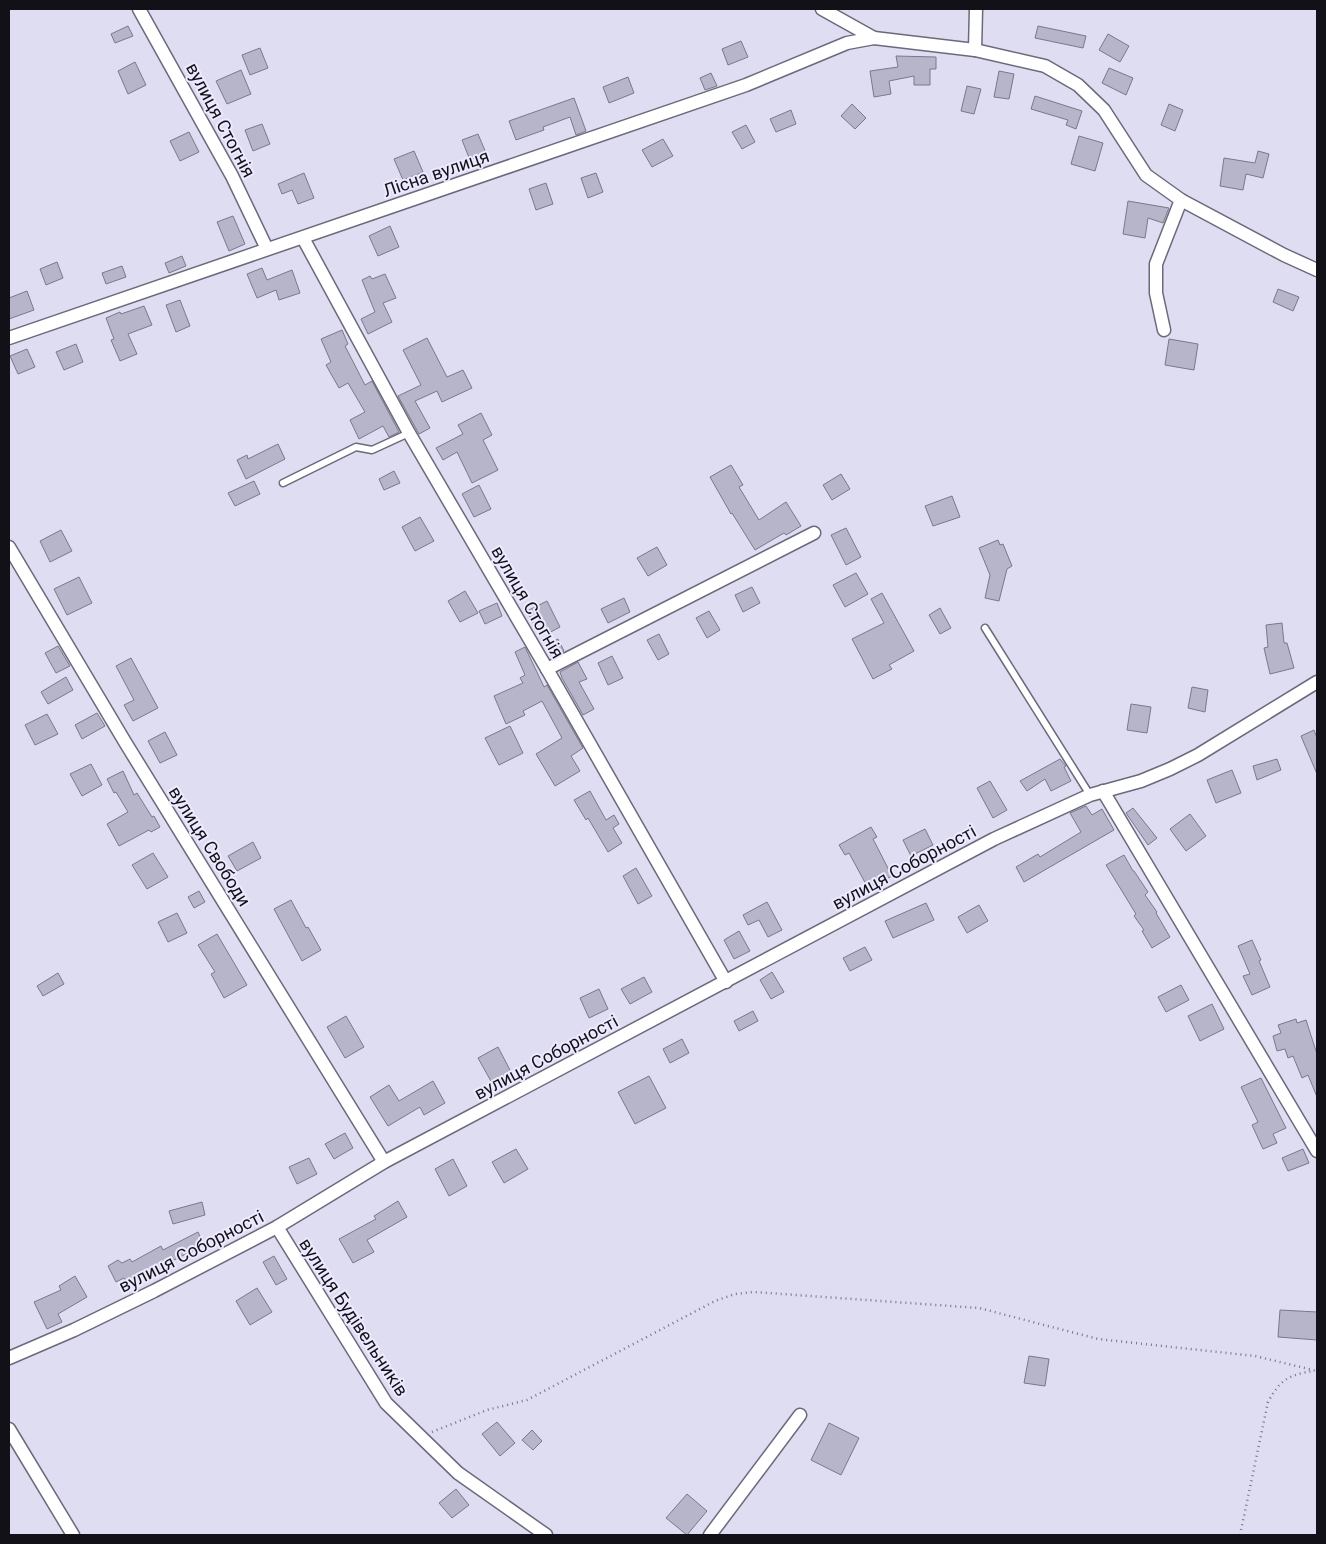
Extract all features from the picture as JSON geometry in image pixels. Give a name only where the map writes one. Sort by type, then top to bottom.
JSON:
[{"type":"street","name":"вулиця Стогнія","points":[[139,9],[232,176],[267,250]]},
{"type":"street","points":[[822,9],[874,38],[976,50],[1045,66],[1078,84],[1104,110],[1146,175],[1181,200],[1284,255],[1317,270]]},
{"type":"street","points":[[976,9],[976,50]]},
{"type":"street","name":"Лісна вулиця","points":[[9,338],[746,84],[848,43],[874,38]]},
{"type":"street","points":[[1164,330],[1156,293],[1156,264],[1181,200]]},
{"type":"street","name":"вулиця Стогнія","points":[[303,238],[408,433],[726,982]]},
{"type":"street","points":[[547,670],[814,533]]},
{"type":"street","name":"вулиця Свободи","points":[[9,547],[125,742],[384,1162]]},
{"type":"street","name":"вулиця Соборності","points":[[9,1358],[74,1330],[154,1291],[276,1227],[384,1162],[994,840],[1090,795],[1141,781],[1198,755],[1317,682]]},
{"type":"street","points":[[1103,791],[1317,1151]]},
{"type":"street","name":"вулиця Будівельників","points":[[276,1227],[386,1403],[458,1473],[546,1535]]},
{"type":"street","points":[[710,1535],[800,1415]]},
{"type":"street","points":[[9,1429],[73,1535]]},
{"type":"lane","points":[[283,483],[356,447],[372,450],[408,433]]},
{"type":"lane","points":[[985,628],[1090,795]]},
{"type":"path","points":[[420,1436],[487,1410],[527,1400],[715,1301],[735,1294],[754,1292],[979,1308],[1098,1339],[1255,1356],[1317,1371]]},
{"type":"path","points":[[1240,1535],[1268,1402],[1274,1390],[1283,1380],[1297,1374],[1317,1371]]},
{"type":"building","points":[[128,26],[133,36],[115,43],[111,34]]},
{"type":"building","points":[[1038,26],[1086,36],[1083,48],[1035,38]]},
{"type":"building","points":[[1108,34],[1129,46],[1120,62],[1099,50]]},
{"type":"building","points":[[741,41],[748,57],[728,65],[722,49]]},
{"type":"building","points":[[260,48],[268,68],[250,75],[242,55]]},
{"type":"building","points":[[896,56],[936,57],[936,69],[930,69],[930,85],[914,85],[914,76],[889,81],[891,94],[874,97],[870,71],[898,67]]},
{"type":"building","points":[[135,62],[146,85],[128,94],[118,71]]},
{"type":"building","points":[[1109,68],[1133,78],[1126,95],[1102,83]]},
{"type":"building","points":[[241,70],[251,94],[227,104],[216,81]]},
{"type":"building","points":[[999,71],[1014,74],[1009,99],[994,97]]},
{"type":"building","points":[[711,73],[717,86],[705,90],[700,78]]},
{"type":"building","points":[[628,77],[634,93],[609,103],[603,87]]},
{"type":"building","points":[[967,86],[981,89],[974,114],[961,111]]},
{"type":"building","points":[[1035,96],[1082,111],[1076,129],[1066,125],[1068,120],[1031,109]]},
{"type":"building","points":[[574,98],[586,131],[576,135],[570,117],[543,127],[544,130],[516,140],[509,121]]},
{"type":"building","points":[[852,104],[866,118],[855,129],[841,116]]},
{"type":"building","points":[[1169,104],[1183,110],[1175,131],[1161,125]]},
{"type":"building","points":[[791,110],[796,124],[776,132],[770,119]]},
{"type":"building","points":[[262,124],[270,144],[253,151],[245,130]]},
{"type":"building","points":[[746,125],[755,142],[742,149],[732,132]]},
{"type":"building","points":[[189,132],[199,152],[180,161],[170,141]]},
{"type":"building","points":[[478,134],[486,153],[470,160],[462,140]]},
{"type":"building","points":[[1079,136],[1103,143],[1095,171],[1071,164]]},
{"type":"building","points":[[663,139],[673,156],[652,167],[642,150]]},
{"type":"building","points":[[414,151],[423,172],[403,180],[394,159]]},
{"type":"building","points":[[1258,151],[1269,154],[1263,178],[1246,174],[1243,190],[1220,186],[1224,158],[1255,163]]},
{"type":"building","points":[[304,173],[314,198],[298,204],[292,190],[282,194],[278,184]]},
{"type":"building","points":[[596,173],[603,192],[588,198],[581,178]]},
{"type":"building","points":[[546,183],[553,204],[536,210],[529,189]]},
{"type":"building","points":[[1128,201],[1169,208],[1163,223],[1148,218],[1145,238],[1123,234]]},
{"type":"building","points":[[233,216],[245,244],[229,251],[217,222]]},
{"type":"building","points":[[390,226],[399,247],[378,256],[369,236]]},
{"type":"building","points":[[182,256],[186,266],[169,273],[165,263]]},
{"type":"building","points":[[57,262],[63,278],[46,285],[40,269]]},
{"type":"building","points":[[122,266],[126,277],[106,284],[102,273]]},
{"type":"building","points":[[262,268],[267,280],[292,270],[300,293],[279,300],[276,290],[257,298],[247,274]]},
{"type":"building","points":[[385,274],[396,298],[383,303],[392,322],[368,334],[361,319],[375,312],[362,280],[370,276],[372,279]]},
{"type":"building","points":[[1278,289],[1299,297],[1293,311],[1273,302]]},
{"type":"building","points":[[27,291],[34,310],[9,319],[9,298]]},
{"type":"building","points":[[180,300],[190,326],[176,332],[166,305]]},
{"type":"building","points":[[144,306],[152,325],[128,334],[137,354],[120,361],[111,340],[114,339],[106,318],[120,312],[121,314]]},
{"type":"building","points":[[342,330],[348,344],[345,346],[365,385],[372,381],[399,432],[389,437],[383,426],[359,439],[350,420],[365,412],[348,383],[339,388],[326,365],[331,362],[321,339]]},
{"type":"building","points":[[427,338],[447,377],[463,370],[472,388],[442,402],[437,391],[415,401],[430,428],[419,434],[398,396],[421,385],[403,350]]},
{"type":"building","points":[[1169,339],[1198,344],[1194,370],[1165,365]]},
{"type":"building","points":[[76,344],[83,362],[64,370],[56,352]]},
{"type":"building","points":[[27,349],[35,367],[18,374],[10,356]]},
{"type":"building","points":[[481,413],[492,435],[483,440],[498,470],[472,483],[457,452],[443,460],[436,448],[463,434],[458,425]]},
{"type":"building","points":[[278,444],[285,459],[246,479],[237,460],[247,455],[248,459]]},
{"type":"building","points":[[731,465],[743,485],[739,487],[759,520],[786,502],[801,526],[786,535],[784,533],[755,550],[731,514],[710,477]]},
{"type":"building","points":[[394,471],[400,483],[384,490],[379,479]]},
{"type":"building","points":[[841,474],[850,489],[832,500],[823,485]]},
{"type":"building","points":[[254,481],[260,494],[235,506],[228,493]]},
{"type":"building","points":[[479,485],[491,509],[474,517],[462,494]]},
{"type":"building","points":[[952,496],[960,517],[933,526],[925,506]]},
{"type":"building","points":[[420,517],[434,541],[415,551],[402,527]]},
{"type":"building","points":[[846,528],[861,557],[846,565],[831,535]]},
{"type":"building","points":[[61,530],[72,551],[50,562],[40,541]]},
{"type":"building","points":[[998,540],[1000,545],[1003,544],[1012,566],[1007,569],[999,601],[985,598],[990,575],[979,548]]},
{"type":"building","points":[[657,547],[667,565],[648,576],[637,558]]},
{"type":"building","points":[[856,573],[868,594],[845,607],[833,585]]},
{"type":"building","points":[[79,577],[92,603],[67,615],[54,589]]},
{"type":"building","points":[[752,587],[760,603],[743,612],[735,595]]},
{"type":"building","points":[[465,591],[478,613],[460,622],[448,601]]},
{"type":"building","points":[[882,593],[914,651],[889,665],[892,669],[873,679],[852,639],[884,623],[871,599]]},
{"type":"building","points":[[624,598],[630,612],[608,623],[601,609]]},
{"type":"building","points":[[547,601],[560,627],[547,634],[539,619],[533,623],[527,611]]},
{"type":"building","points":[[497,603],[502,616],[485,624],[479,611]]},
{"type":"building","points":[[940,608],[951,628],[940,634],[929,615]]},
{"type":"building","points":[[709,611],[720,630],[707,638],[696,618]]},
{"type":"building","points":[[1282,623],[1284,643],[1287,643],[1294,668],[1270,674],[1264,648],[1268,647],[1266,625]]},
{"type":"building","points":[[659,634],[669,654],[658,660],[647,640]]},
{"type":"building","points":[[558,639],[564,651],[552,657],[546,645]]},
{"type":"building","points":[[58,646],[70,666],[56,673],[45,653]]},
{"type":"building","points":[[525,647],[544,687],[547,685],[583,748],[571,756],[580,771],[555,786],[536,754],[562,738],[542,701],[523,711],[525,715],[506,724],[494,696],[523,683],[520,678],[525,675],[515,652]]},
{"type":"building","points":[[612,656],[623,678],[608,685],[598,663]]},
{"type":"building","points":[[131,658],[158,708],[133,721],[124,705],[134,700],[116,666]]},
{"type":"building","points":[[578,662],[587,679],[579,682],[594,709],[583,715],[560,672]]},
{"type":"building","points":[[66,677],[73,690],[48,704],[41,692]]},
{"type":"building","points":[[1192,687],[1208,690],[1205,712],[1188,708]]},
{"type":"building","points":[[1131,704],[1151,707],[1147,733],[1127,730]]},
{"type":"building","points":[[97,713],[105,726],[82,739],[75,725]]},
{"type":"building","points":[[47,714],[58,734],[35,745],[25,725]]},
{"type":"building","points":[[510,726],[523,753],[499,765],[485,738]]},
{"type":"building","points":[[1314,730],[1317,738],[1317,774],[1301,736]]},
{"type":"building","points":[[165,732],[177,755],[160,763],[148,741]]},
{"type":"building","points":[[1060,759],[1066,766],[1064,767],[1071,781],[1051,791],[1045,779],[1027,791],[1020,781]]},
{"type":"building","points":[[1277,759],[1281,770],[1257,780],[1253,766]]},
{"type":"building","points":[[91,764],[102,785],[82,796],[70,774]]},
{"type":"building","points":[[1232,770],[1241,793],[1216,803],[1207,780]]},
{"type":"building","points":[[123,771],[134,795],[137,793],[160,827],[151,832],[149,830],[119,846],[107,824],[128,812],[116,792],[114,793],[107,779]]},
{"type":"building","points":[[990,781],[1007,810],[993,818],[977,788]]},
{"type":"building","points":[[590,791],[606,820],[614,815],[619,824],[613,828],[622,843],[608,852],[588,818],[586,820],[574,800]]},
{"type":"building","points":[[1086,806],[1092,815],[1102,809],[1114,830],[1024,882],[1016,867],[1038,854],[1040,857],[1081,832],[1070,813]]},
{"type":"building","points":[[1133,808],[1157,838],[1148,845],[1126,813]]},
{"type":"building","points":[[1190,814],[1206,836],[1186,851],[1170,829]]},
{"type":"building","points":[[871,827],[877,837],[873,839],[892,876],[868,888],[849,853],[845,855],[839,845]]},
{"type":"building","points":[[925,829],[933,845],[911,856],[903,840]]},
{"type":"building","points":[[253,842],[261,858],[237,871],[228,856]]},
{"type":"building","points":[[153,853],[168,877],[147,889],[132,865]]},
{"type":"building","points":[[1124,855],[1148,892],[1145,895],[1157,912],[1170,937],[1152,948],[1142,931],[1144,930],[1134,916],[1136,914],[1106,865]]},
{"type":"building","points":[[636,868],[652,896],[638,904],[623,876]]},
{"type":"building","points":[[199,891],[205,902],[194,908],[188,897]]},
{"type":"building","points":[[291,900],[306,928],[308,927],[321,950],[302,961],[274,909]]},
{"type":"building","points":[[767,902],[782,930],[768,937],[759,920],[748,925],[743,915]]},
{"type":"building","points":[[926,903],[934,920],[893,938],[885,921]]},
{"type":"building","points":[[979,905],[988,921],[967,933],[958,917]]},
{"type":"building","points":[[177,913],[187,933],[168,942],[158,922]]},
{"type":"building","points":[[739,931],[750,951],[734,959],[724,940]]},
{"type":"building","points":[[217,934],[247,985],[224,998],[211,974],[215,972],[198,945]]},
{"type":"building","points":[[1252,940],[1270,987],[1252,995],[1243,976],[1250,974],[1238,946]]},
{"type":"building","points":[[865,947],[872,960],[850,971],[843,958]]},
{"type":"building","points":[[772,972],[784,992],[771,999],[760,980]]},
{"type":"building","points":[[58,973],[64,984],[43,996],[37,986]]},
{"type":"building","points":[[644,977],[652,992],[630,1004],[621,989]]},
{"type":"building","points":[[1181,985],[1189,1000],[1166,1012],[1158,997]]},
{"type":"building","points":[[599,989],[608,1009],[589,1018],[580,998]]},
{"type":"building","points":[[1212,1004],[1224,1029],[1200,1041],[1188,1016]]},
{"type":"building","points":[[753,1011],[758,1021],[739,1031],[734,1021]]},
{"type":"building","points":[[346,1016],[364,1047],[345,1058],[327,1027]]},
{"type":"building","points":[[1296,1019],[1297,1023],[1306,1020],[1317,1054],[1317,1097],[1308,1075],[1302,1078],[1293,1056],[1288,1058],[1285,1049],[1277,1051],[1273,1036],[1281,1033],[1278,1025]]},
{"type":"building","points":[[682,1039],[689,1053],[670,1063],[663,1049]]},
{"type":"building","points":[[498,1047],[511,1072],[492,1083],[478,1058]]},
{"type":"building","points":[[649,1076],[666,1108],[635,1124],[618,1092]]},
{"type":"building","points":[[1261,1078],[1286,1128],[1273,1134],[1277,1143],[1263,1149],[1252,1125],[1258,1122],[1241,1087]]},
{"type":"building","points":[[433,1081],[445,1103],[424,1115],[420,1107],[388,1126],[370,1097],[389,1085],[399,1101]]},
{"type":"building","points":[[345,1133],[353,1148],[334,1159],[325,1144]]},
{"type":"building","points":[[516,1149],[528,1169],[504,1183],[492,1162]]},
{"type":"building","points":[[1303,1149],[1309,1163],[1288,1171],[1282,1158]]},
{"type":"building","points":[[309,1158],[317,1174],[297,1184],[289,1167]]},
{"type":"building","points":[[453,1159],[467,1186],[449,1196],[435,1169]]},
{"type":"building","points":[[398,1201],[407,1217],[367,1240],[374,1252],[353,1263],[339,1239],[376,1219],[374,1216]]},
{"type":"building","points":[[202,1202],[205,1215],[173,1224],[169,1211]]},
{"type":"building","points":[[198,1232],[204,1245],[170,1262],[171,1265],[153,1274],[152,1272],[128,1285],[124,1278],[116,1282],[108,1266],[118,1260],[122,1263],[130,1259],[132,1262],[161,1246],[163,1250]]},
{"type":"building","points":[[274,1256],[287,1279],[276,1285],[263,1262]]},
{"type":"building","points":[[75,1276],[87,1297],[58,1314],[62,1322],[47,1329],[34,1302],[61,1290],[59,1286]]},
{"type":"building","points":[[257,1288],[272,1312],[250,1325],[236,1301]]},
{"type":"building","points":[[1280,1310],[1317,1312],[1317,1340],[1278,1337]]},
{"type":"building","points":[[1029,1356],[1049,1359],[1045,1386],[1024,1383]]},
{"type":"building","points":[[497,1422],[515,1443],[500,1456],[482,1434]]},
{"type":"building","points":[[829,1423],[859,1438],[841,1475],[811,1460]]},
{"type":"building","points":[[532,1430],[542,1441],[533,1450],[522,1440]]},
{"type":"building","points":[[456,1489],[469,1505],[452,1518],[439,1503]]},
{"type":"building","points":[[687,1494],[707,1511],[687,1535],[666,1518]]}]
